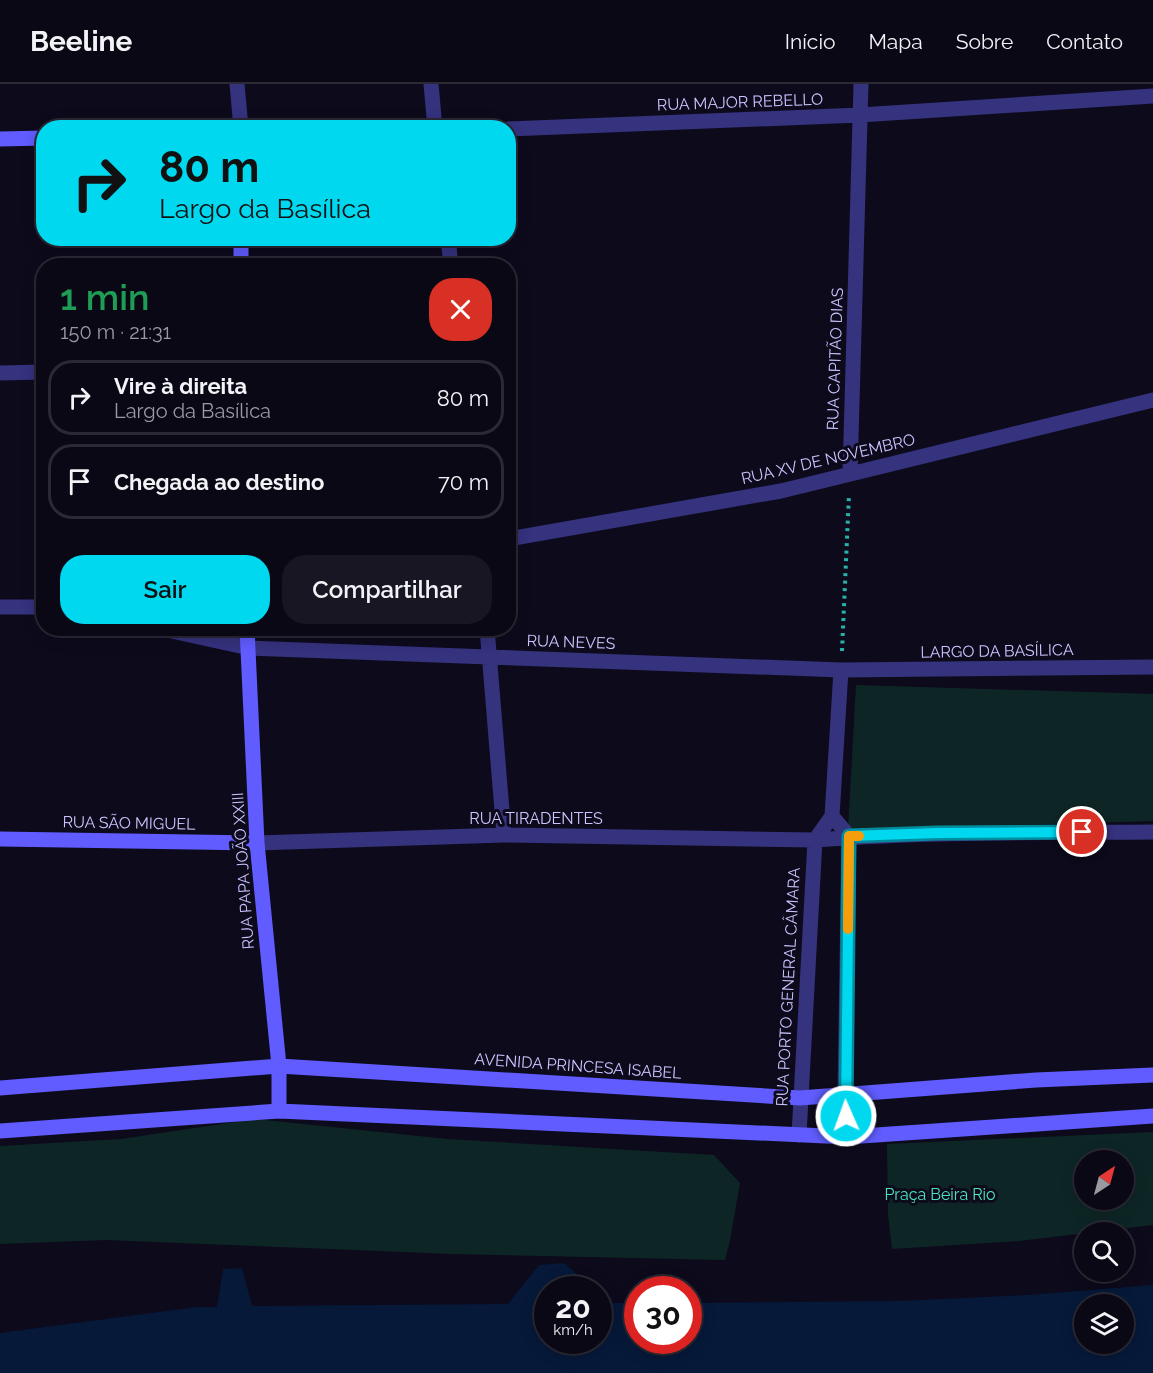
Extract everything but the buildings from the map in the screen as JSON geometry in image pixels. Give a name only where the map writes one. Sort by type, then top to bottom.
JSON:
[{"type":"main road","points":[[0,139],[36,138]]},
{"type":"main road","name":"RUA PAPA JOÃO XXIII","points":[[248,636],[257,843],[279,1065],[279,1111]]},
{"type":"main road","name":"RUA SÃO MIGUEL","points":[[0,839],[257,843]]},
{"type":"main road","name":"AVENIDA PRINCESA ISABEL","points":[[0,1088],[279,1065],[800,1098],[1036,1080],[1153,1075]]},
{"type":"main road","points":[[0,1131],[279,1111],[847,1137],[1153,1116]]},
{"type":"street","points":[[237,84],[240,120]]},
{"type":"street","points":[[431,84],[434,120]]},
{"type":"street","name":"RUA CAPITÃO DIAS","points":[[850,474],[861,84]]},
{"type":"street","name":"RUA MAJOR REBELLO","points":[[516,129],[860,116],[1153,96]]},
{"type":"street","points":[[0,373],[36,372]]},
{"type":"street","name":"RUA XV DE NOVEMBRO","points":[[516,538],[781,491],[1153,400]]},
{"type":"street","points":[[0,607],[36,607]]},
{"type":"street","name":"RUA NEVES","points":[[194,636],[249,648],[841,670]]},
{"type":"street","points":[[488,636],[504,835]]},
{"type":"street","name":"LARGO DA BASÍLICA","points":[[841,670],[1153,667]]},
{"type":"street","points":[[814,840],[832,816],[841,670]]},
{"type":"street","points":[[832,816],[849,836],[845,1095],[847,1137]]},
{"type":"street","points":[[814,840],[849,836],[938,833],[1153,832]]},
{"type":"street","name":"RUA TIRADENTES","points":[[257,843],[504,835],[814,840]]},
{"type":"street","name":"RUA PORTO GENERAL CÂMARA","points":[[799,1135],[814,840]]},
{"type":"path","points":[[841,670],[850,474]]},
{"type":"green space","points":[[856,685],[1153,694],[1153,821],[848,830]]},
{"type":"green space","points":[[255,1119],[447,1139],[714,1155],[740,1183],[725,1260],[453,1254],[106,1240],[0,1244],[0,1146],[121,1139]]},
{"type":"green space","name":"Praça Beira Rio","points":[[1153,1132],[1153,1225],[1134,1227],[1134,1222],[1074,1222],[1074,1234],[1019,1241],[892,1249],[888,1215],[887,1144]]},
{"type":"water","points":[[564,1263],[579,1276],[534,1276],[534,1354],[612,1354],[612,1302],[624,1303],[624,1354],[702,1354],[702,1303],[899,1301],[1028,1295],[1153,1285],[1153,1373],[0,1373],[0,1333],[197,1307],[217,1307],[223,1269],[242,1268],[252,1306],[508,1304],[539,1265]]},
{"type":"slow traffic","points":[[848,929],[849,836],[859,836]]},
{"type":"route","points":[[846,1116],[849,836],[1082,832]]}]
